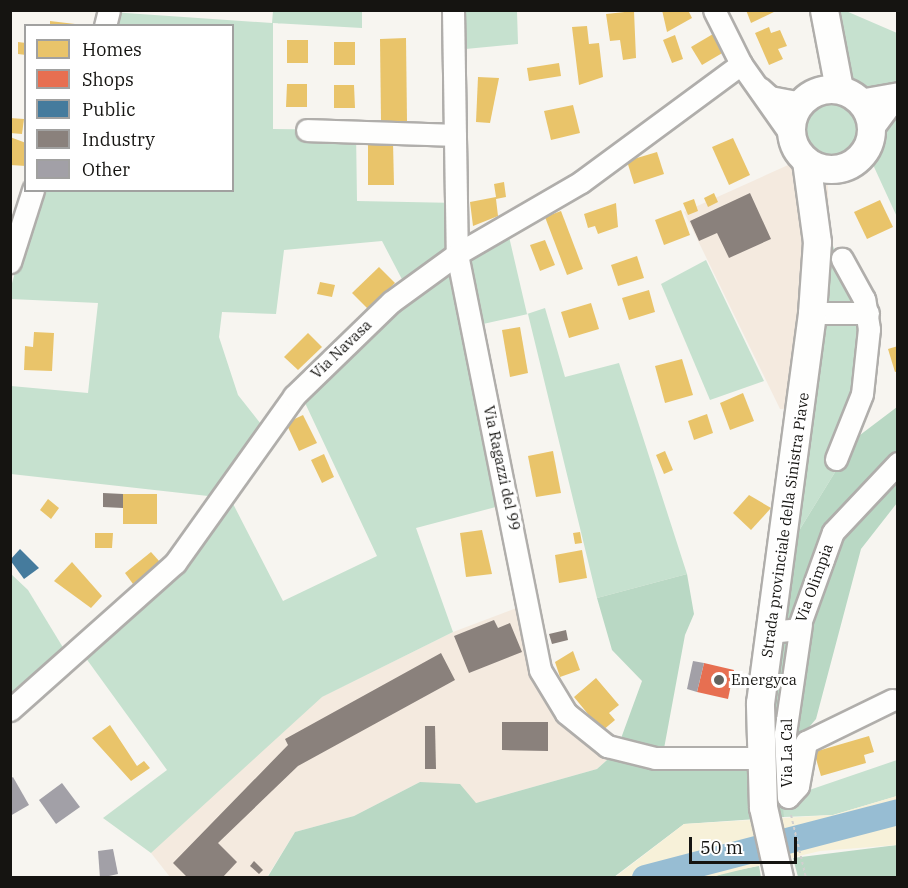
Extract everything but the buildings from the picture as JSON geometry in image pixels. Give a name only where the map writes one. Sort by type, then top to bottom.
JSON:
[{"type":"main road","points":[[817,242],[846,167],[865,152],[872,129],[849,95],[825,21]]},
{"type":"main road","points":[[817,242],[806,161],[791,135],[806,98],[825,21]]},
{"type":"main road","points":[[806,98],[849,95]]},
{"type":"main road","points":[[806,161],[818,168],[846,167]]},
{"type":"main road","name":"Strada provinciale della Sinistra Piave","points":[[779,878],[763,807],[759,758],[770,632],[812,313],[817,242]]},
{"type":"street","name":"Via Ragazzi del 99","points":[[453,10],[457,254],[536,655],[555,700],[584,730],[620,752],[672,759],[759,758]]},
{"type":"street","points":[[714,10],[741,64],[791,135]]},
{"type":"street","name":"Via Navasa","points":[[10,710],[175,563],[312,376],[391,302],[457,254],[581,182],[741,64]]},
{"type":"street","points":[[757,86],[771,97],[806,98]]},
{"type":"street","points":[[849,95],[897,94]]},
{"type":"street","points":[[872,129],[897,94]]},
{"type":"street","points":[[307,130],[455,135]]},
{"type":"street","points":[[10,262],[32,192]]},
{"type":"street","points":[[836,459],[862,394],[868,312],[842,259]]},
{"type":"street","points":[[812,313],[868,312]]},
{"type":"street","name":"Via Olimpia","points":[[770,632],[790,633],[801,624],[834,532],[897,463]]},
{"type":"street","name":"Via La Cal","points":[[801,624],[785,734],[788,798],[798,786],[806,742],[892,700]]},
{"type":"path","points":[[790,810],[806,878]]},
{"type":"shaded area","points":[[826,148],[830,238],[814,410],[780,409],[684,212]]},
{"type":"shaded area","points":[[530,603],[554,692],[616,752],[597,769],[476,803],[420,782],[354,816],[295,832],[267,877],[170,877],[151,853],[283,716],[453,632]]},
{"type":"green space","points":[[273,11],[362,11],[362,28],[273,23],[273,129],[356,130],[357,201],[458,203],[459,255],[507,228],[527,314],[545,308],[565,377],[619,363],[687,574],[597,598],[528,314],[474,326],[511,503],[416,528],[453,632],[322,697],[151,853],[103,818],[167,770],[80,650],[157,579],[217,497],[11,474],[11,386],[88,393],[98,303],[11,299],[11,287],[37,192],[234,192],[234,24],[106,24],[111,12],[272,23]],"holes":[[[382,241],[405,285],[298,388],[377,556],[283,601],[228,494],[264,428],[238,395],[219,337],[222,312],[276,314],[284,250]]]},
{"type":"green space","points":[[456,11],[517,11],[518,44],[455,50]]},
{"type":"green space","points":[[820,11],[846,11],[897,33],[897,217],[869,156],[825,178],[826,157],[805,140],[807,117],[825,103]]},
{"type":"green space","points":[[830,238],[861,319],[856,438],[797,534]]},
{"type":"green space","points":[[706,260],[764,381],[710,400],[661,284]]},
{"type":"green space","points":[[897,407],[897,503],[861,549],[816,719],[782,759],[784,817],[684,824],[614,877],[267,878],[295,832],[354,816],[420,782],[460,784],[476,803],[597,769],[616,752],[642,681],[612,650],[597,598],[687,574],[694,614],[685,635],[663,754],[761,760],[797,534],[856,438]]},
{"type":"green space","points":[[10,573],[28,590],[70,659],[10,705]]},
{"type":"green space","points":[[897,760],[897,796],[833,815],[784,817],[783,799]]},
{"type":"green space","points":[[897,845],[897,877],[798,877],[793,858]]},
{"type":"green space","points":[[759,866],[761,877],[711,878],[726,872]]},
{"type":"sand","points":[[897,796],[897,845],[820,851],[711,877],[614,878],[684,824],[833,815]]},
{"type":"waterway","points":[[645,878],[898,812]]},
{"type":"place","name":"Energyca","points":[[719,680]]}]
